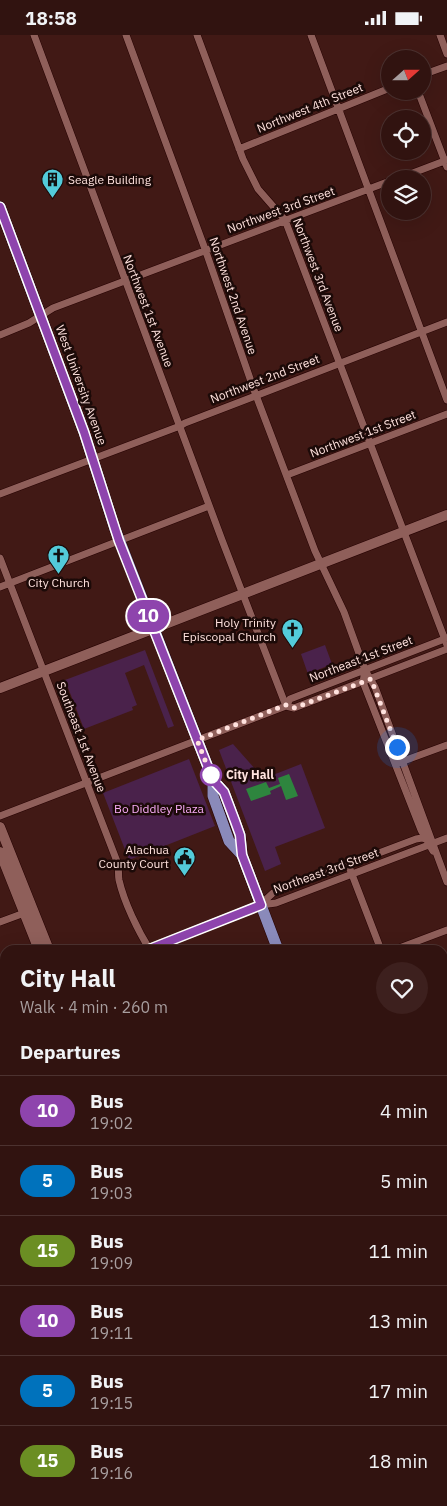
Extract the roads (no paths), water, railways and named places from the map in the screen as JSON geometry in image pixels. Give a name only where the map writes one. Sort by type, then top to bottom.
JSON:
[{"type":"main road","name":"West University Avenue","points":[[0,207],[93,460],[119,541],[213,780],[212,796],[230,841],[242,855],[276,945]]},
{"type":"main road","points":[[0,688],[447,515]]},
{"type":"main road","points":[[0,827],[38,945]]},
{"type":"main road","points":[[0,852],[46,945]]},
{"type":"main road","points":[[161,945],[261,905]]},
{"type":"street","name":"Northwest 1st Avenue","points":[[34,35],[222,541],[286,705]]},
{"type":"street","name":"Northwest 2nd Avenue","points":[[126,35],[205,249],[256,395],[321,564],[344,612],[365,671]]},
{"type":"street","name":"Northwest 3rd Avenue","points":[[197,35],[216,82],[239,149],[258,189],[286,220],[403,532],[446,640]]},
{"type":"street","points":[[311,35],[447,400]]},
{"type":"street","points":[[440,35],[447,54]]},
{"type":"street","points":[[431,72],[447,66]]},
{"type":"street","name":"Northwest 4th Street","points":[[239,149],[381,92]]},
{"type":"street","points":[[422,100],[446,163],[425,170]]},
{"type":"street","name":"Northwest 3rd Street","points":[[0,335],[29,323],[53,308],[205,249],[381,184]]},
{"type":"street","name":"Northwest 2nd Street","points":[[0,494],[93,460],[447,322]]},
{"type":"street","name":"Northwest 1st Street","points":[[287,475],[447,414]]},
{"type":"street","points":[[0,587],[209,506]]},
{"type":"street","name":"Southeast 1st Avenue","points":[[0,558],[118,864],[119,880],[133,919],[146,945]]},
{"type":"street","name":"Northeast 1st Street","points":[[0,816],[286,705],[290,699],[446,640]]},
{"type":"street","name":"Northeast 1st Street","points":[[286,705],[294,708],[447,649]]},
{"type":"street","points":[[365,671],[371,679],[399,763]]},
{"type":"street","points":[[365,671],[363,682],[399,763],[430,842],[437,853],[436,855],[447,882]]},
{"type":"street","points":[[399,763],[447,745]]},
{"type":"street","name":"Northeast 3rd Street","points":[[261,905],[276,903],[430,842],[447,838]]},
{"type":"street","name":"Northeast 3rd Street","points":[[261,905],[272,893],[348,864],[416,839],[430,842]]},
{"type":"street","points":[[348,864],[379,945]]},
{"type":"street","points":[[0,922],[28,911]]},
{"type":"street","points":[[407,945],[447,930]]},
{"type":"place","name":"Seagle Building","points":[[52,199]]},
{"type":"place","name":"City Church","points":[[59,575]]},
{"type":"place","name":"Holy Trinity Episcopal Church","points":[[292,649]]},
{"type":"place","name":"City Hall","points":[[211,775]]},
{"type":"place","name":"Alachua County Court","points":[[185,876]]},
{"type":"park label","name":"Bo Diddley Plaza","points":[[159,809]]}]
